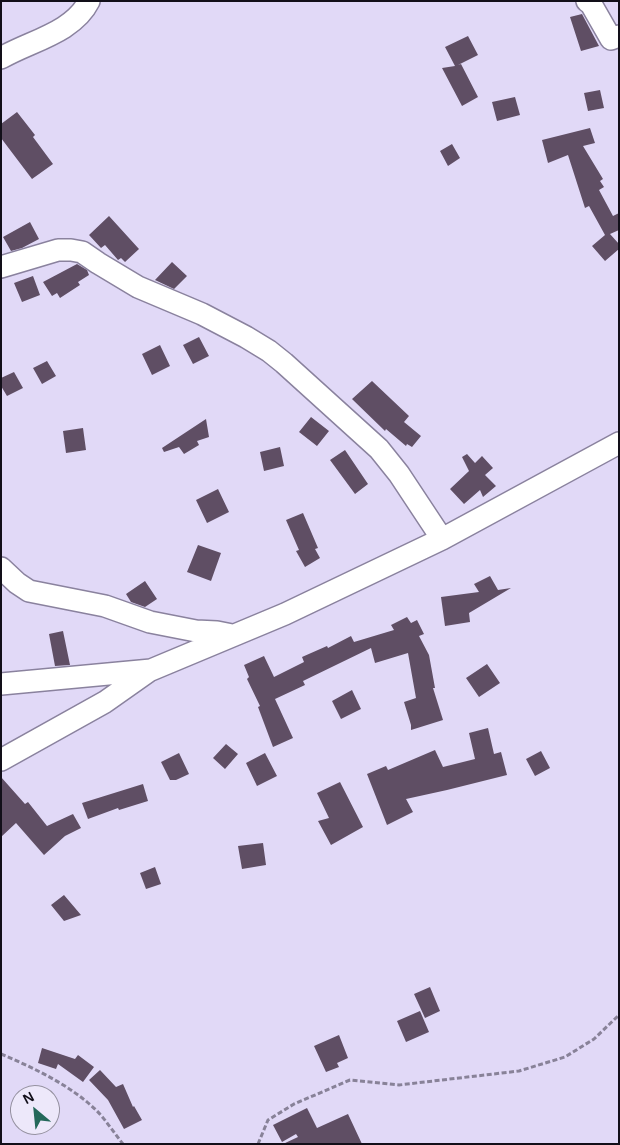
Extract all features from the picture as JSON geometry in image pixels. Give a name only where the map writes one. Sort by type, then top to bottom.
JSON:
[{"type":"street","points":[[1,58],[53,33],[83,13],[90,1]]},
{"type":"street","points":[[587,1],[591,4],[611,39],[619,36]]},
{"type":"street","points":[[1,267],[58,250],[82,252],[98,264],[138,287],[202,314],[269,351],[379,448],[399,474],[442,539]]},
{"type":"street","points":[[1,760],[104,702],[151,670],[285,614],[442,539],[619,443]]},
{"type":"street","points":[[1,568],[29,591],[105,606],[150,622],[196,631],[233,635]]},
{"type":"street","points":[[1,684],[151,670]]},
{"type":"path","points":[[258,1144],[268,1120],[294,1104],[350,1080],[398,1084],[519,1071],[565,1057],[594,1040],[619,1015]]},
{"type":"path","points":[[1,1054],[30,1067],[74,1093],[96,1110],[123,1144]]},
{"type":"building","points":[[582,14],[599,46],[581,51],[570,17]]},
{"type":"building","points":[[468,36],[478,55],[458,65],[461,64],[478,97],[462,106],[442,68],[455,66],[445,47]]},
{"type":"building","points":[[600,90],[604,108],[588,111],[584,93]]},
{"type":"building","points":[[515,97],[520,115],[497,121],[492,102]]},
{"type":"building","points":[[17,112],[35,135],[33,137],[53,164],[32,179],[1,138],[1,124]]},
{"type":"building","points":[[590,128],[595,143],[583,146],[603,179],[600,181],[604,187],[599,190],[613,216],[619,213],[619,230],[610,234],[619,244],[619,249],[605,261],[592,246],[605,235],[589,206],[585,208],[568,155],[548,163],[542,140]]},
{"type":"building","points":[[452,144],[460,158],[448,166],[440,151]]},
{"type":"building","points":[[109,216],[139,249],[125,262],[121,258],[118,260],[105,245],[101,248],[89,235]]},
{"type":"building","points":[[30,222],[39,239],[22,248],[11,251],[3,237]]},
{"type":"building","points":[[172,262],[187,276],[174,289],[155,280]]},
{"type":"building","points":[[77,264],[87,270],[89,275],[78,282],[80,285],[60,298],[57,293],[52,296],[43,282]]},
{"type":"building","points":[[33,276],[40,295],[22,302],[14,283]]},
{"type":"building","points":[[199,337],[209,356],[193,364],[183,345]]},
{"type":"building","points":[[160,345],[170,366],[152,375],[142,354]]},
{"type":"building","points":[[47,361],[56,376],[42,384],[33,368]]},
{"type":"building","points":[[14,372],[23,388],[7,396],[1,386],[1,378]]},
{"type":"building","points":[[372,381],[409,416],[404,422],[421,436],[412,447],[407,444],[406,446],[386,429],[385,431],[352,399]]},
{"type":"building","points":[[311,417],[329,431],[317,446],[299,432]]},
{"type":"building","points":[[206,419],[209,437],[197,441],[199,445],[184,454],[179,447],[164,452],[162,448]]},
{"type":"building","points":[[83,428],[86,450],[66,453],[63,431]]},
{"type":"building","points":[[280,447],[284,466],[264,471],[260,452]]},
{"type":"building","points":[[345,450],[368,484],[355,494],[330,460]]},
{"type":"building","points":[[467,454],[475,463],[482,456],[493,468],[485,475],[496,486],[483,497],[480,490],[464,504],[450,489],[469,471],[462,457]]},
{"type":"building","points":[[218,489],[229,512],[207,523],[196,500]]},
{"type":"building","points":[[303,513],[318,548],[315,549],[320,558],[305,567],[296,551],[299,550],[286,520]]},
{"type":"building","points":[[198,545],[221,553],[211,581],[187,572]]},
{"type":"building","points":[[490,576],[498,590],[511,588],[469,613],[470,622],[445,626],[441,597],[479,592],[474,584]]},
{"type":"building","points":[[145,581],[157,599],[145,607],[131,602],[126,594]]},
{"type":"building","points":[[407,617],[411,623],[417,620],[424,634],[419,636],[429,655],[435,688],[433,688],[443,720],[411,730],[404,702],[416,698],[408,653],[375,663],[371,648],[303,681],[305,685],[275,699],[293,738],[273,747],[258,707],[260,706],[247,679],[249,677],[244,665],[264,656],[274,677],[304,662],[302,657],[327,646],[328,648],[351,636],[354,642],[394,630],[391,625]]},
{"type":"building","points":[[63,631],[70,665],[55,666],[49,634]]},
{"type":"building","points":[[487,664],[500,683],[479,697],[466,678]]},
{"type":"building","points":[[352,690],[361,709],[341,719],[332,701]]},
{"type":"building","points":[[488,728],[494,754],[501,752],[507,775],[406,799],[413,812],[387,825],[367,774],[386,766],[388,770],[435,750],[443,767],[475,759],[469,733]]},
{"type":"building","points":[[226,744],[238,754],[225,769],[213,758]]},
{"type":"building","points":[[541,751],[550,768],[535,776],[526,759]]},
{"type":"building","points":[[179,753],[189,774],[176,780],[170,780],[161,762]]},
{"type":"building","points":[[265,753],[277,776],[257,786],[246,763]]},
{"type":"building","points":[[1,777],[25,804],[28,802],[47,826],[73,814],[81,828],[65,836],[44,855],[16,823],[1,837]]},
{"type":"building","points":[[340,782],[363,827],[331,845],[318,821],[329,818],[317,793]]},
{"type":"building","points":[[143,784],[148,801],[119,810],[118,808],[88,819],[82,803]]},
{"type":"building","points":[[263,843],[266,865],[242,869],[238,846]]},
{"type":"building","points":[[155,867],[161,884],[146,889],[140,873]]},
{"type":"building","points":[[64,895],[81,915],[64,921],[51,905]]},
{"type":"building","points":[[430,987],[440,1011],[425,1018],[414,994]]},
{"type":"building","points":[[420,1011],[429,1032],[406,1042],[397,1021]]},
{"type":"building","points":[[339,1035],[348,1058],[337,1063],[339,1067],[326,1072],[314,1046]]},
{"type":"building","points":[[42,1048],[75,1059],[78,1055],[94,1067],[83,1082],[58,1064],[56,1069],[38,1063]]},
{"type":"building","points":[[100,1070],[116,1087],[123,1084],[133,1107],[142,1120],[124,1129],[108,1100],[89,1080]]},
{"type":"building","points":[[307,1108],[317,1128],[348,1114],[362,1144],[283,1144],[298,1137],[296,1134],[282,1142],[273,1125]]}]
